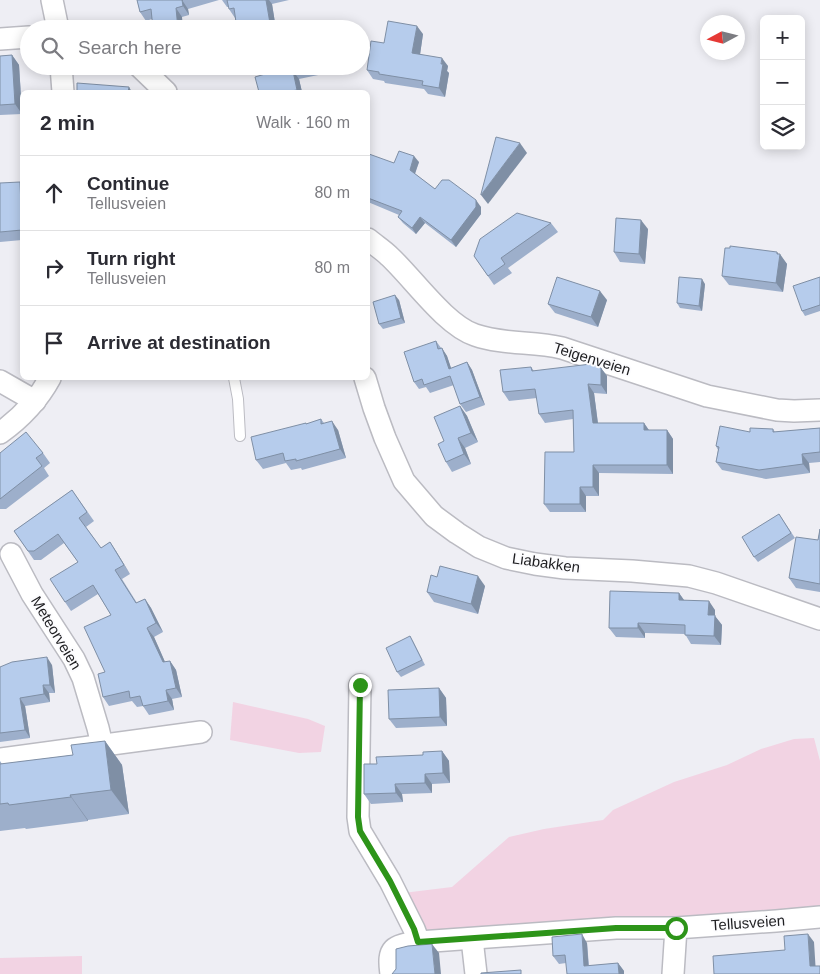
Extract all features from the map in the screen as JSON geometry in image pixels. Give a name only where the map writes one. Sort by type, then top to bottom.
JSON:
[{"type":"street","points":[[52,0],[56,20]]},
{"type":"street","points":[[60,20],[63,0]]},
{"type":"street","points":[[0,39],[20,38]]},
{"type":"street","points":[[62,75],[63,90]]},
{"type":"street","points":[[148,75],[164,90]]},
{"type":"street","name":"Teigenveien","points":[[370,242],[388,255],[445,315],[463,330],[474,335],[495,341],[562,348],[707,396],[777,410],[820,410]]},
{"type":"street","points":[[0,433],[10,426],[35,401],[49,380]]},
{"type":"street","name":"Liabakken","points":[[366,380],[380,423],[404,481],[434,516],[456,533],[479,547],[506,558],[534,564],[565,568],[689,576],[716,583],[820,619]]},
{"type":"street","points":[[0,381],[35,401]]},
{"type":"street","name":"Meteorveien","points":[[11,554],[32,594],[74,659],[83,678],[102,744]]},
{"type":"street","points":[[360,685],[358,817],[360,831],[390,881],[414,929],[418,942]]},
{"type":"street","points":[[0,760],[102,744],[202,732]]},
{"type":"street","name":"Tellusveien","points":[[390,974],[389,961],[392,950],[398,946],[418,942],[616,928],[676,928],[820,917]]},
{"type":"street","points":[[673,974],[676,928]]},
{"type":"street","points":[[472,939],[476,974]]},
{"type":"lane","points":[[234,380],[238,399],[240,436]]},
{"type":"shaded area","points":[[233,702],[308,719],[325,726],[321,752],[299,753],[230,740]]},
{"type":"shaded area","points":[[814,738],[820,761],[820,909],[428,935],[403,893],[452,887],[509,837],[544,829],[603,820],[613,810],[674,782],[727,765],[761,749],[794,739]]},
{"type":"shaded area","points":[[82,956],[82,974],[0,974],[0,958]]},
{"type":"building","points":[[137,0],[182,0],[183,6],[176,8],[177,20],[152,20],[151,9],[140,12]]},
{"type":"building","points":[[227,0],[266,0],[269,20],[236,20],[234,8],[229,9]]},
{"type":"building","points":[[388,21],[417,26],[412,53],[442,58],[441,64],[443,64],[439,88],[422,85],[423,81],[379,74],[379,72],[370,70],[371,41],[384,43]]},
{"type":"building","points":[[12,55],[15,104],[0,105],[0,56]]},
{"type":"building","points":[[262,75],[294,75],[297,90],[258,90],[255,77]]},
{"type":"building","points":[[77,83],[129,87],[128,90],[77,90]]},
{"type":"building","points":[[496,137],[520,143],[481,195],[481,194]]},
{"type":"building","points":[[399,151],[414,156],[410,170],[435,189],[442,180],[449,180],[476,200],[476,207],[451,240],[420,217],[412,228],[398,217],[402,211],[370,199],[370,154],[394,163]]},
{"type":"building","points":[[20,182],[20,230],[0,232],[0,183]]},
{"type":"building","points":[[517,213],[551,223],[501,258],[505,264],[488,276],[474,256],[480,239]]},
{"type":"building","points":[[616,218],[641,220],[639,254],[614,252]]},
{"type":"building","points":[[730,246],[777,252],[777,254],[780,254],[776,283],[722,276],[725,248],[730,248]]},
{"type":"building","points":[[557,277],[600,291],[591,317],[548,304]]},
{"type":"building","points":[[679,277],[702,279],[699,306],[677,303]]},
{"type":"building","points":[[820,277],[820,305],[802,311],[793,286]]},
{"type":"building","points":[[395,295],[401,318],[379,324],[373,302]]},
{"type":"building","points":[[436,341],[438,349],[442,348],[449,369],[467,362],[480,397],[460,404],[450,376],[424,385],[422,379],[414,382],[404,352]]},
{"type":"building","points":[[591,364],[601,368],[601,385],[588,384],[593,423],[644,423],[644,430],[667,430],[667,465],[593,465],[593,487],[580,487],[580,504],[544,504],[545,452],[574,452],[573,410],[539,414],[535,389],[503,392],[500,370],[531,367],[532,371]]},
{"type":"building","points":[[460,406],[471,433],[458,438],[464,454],[446,462],[438,444],[444,441],[434,417]]},
{"type":"building","points":[[321,419],[321,424],[332,421],[340,449],[296,461],[296,459],[285,461],[283,453],[256,460],[251,437]]},
{"type":"building","points":[[720,426],[750,432],[750,428],[773,429],[773,432],[820,428],[820,452],[802,454],[803,464],[759,470],[716,462],[719,447],[716,446]]},
{"type":"building","points":[[26,432],[43,453],[36,458],[42,466],[0,499],[0,453]]},
{"type":"building","points":[[72,490],[87,512],[79,518],[101,548],[110,542],[124,565],[115,570],[136,603],[145,599],[156,623],[147,628],[163,662],[170,661],[176,688],[166,690],[168,701],[143,706],[140,696],[130,698],[129,691],[103,697],[98,674],[105,672],[84,627],[111,615],[93,585],[65,602],[50,579],[78,562],[58,534],[34,551],[28,551],[14,531]]},
{"type":"building","points":[[779,514],[791,533],[754,557],[742,537]]},
{"type":"building","points":[[820,529],[820,584],[789,578],[796,537],[818,540]]},
{"type":"building","points":[[440,566],[478,576],[471,604],[427,592],[431,575],[437,577]]},
{"type":"building","points":[[610,591],[679,593],[679,600],[709,601],[708,615],[715,615],[714,636],[685,635],[685,625],[638,623],[638,628],[609,628]]},
{"type":"building","points":[[410,636],[422,660],[397,672],[386,648]]},
{"type":"building","points":[[47,657],[50,685],[43,685],[44,694],[20,698],[25,730],[0,733],[0,667],[12,662]]},
{"type":"building","points":[[439,688],[440,717],[389,719],[388,690]]},
{"type":"building","points":[[105,741],[111,790],[9,805],[8,803],[0,804],[0,764],[73,755],[71,745]]},
{"type":"building","points":[[442,751],[443,773],[425,774],[425,783],[395,784],[396,793],[364,794],[364,764],[377,764],[376,757],[423,755],[423,752]]},
{"type":"building","points":[[582,934],[584,966],[618,963],[619,974],[567,974],[565,955],[553,956],[552,937]]},
{"type":"building","points":[[808,934],[810,966],[820,966],[820,974],[714,974],[713,956],[785,950],[784,936]]},
{"type":"building","points":[[432,944],[435,974],[392,974],[396,969],[396,949]]},
{"type":"building","points":[[521,970],[521,974],[481,974],[481,973]]},
{"type":"route","points":[[360,685],[358,817],[360,831],[390,881],[414,929],[418,942],[616,928],[676,928]]}]
